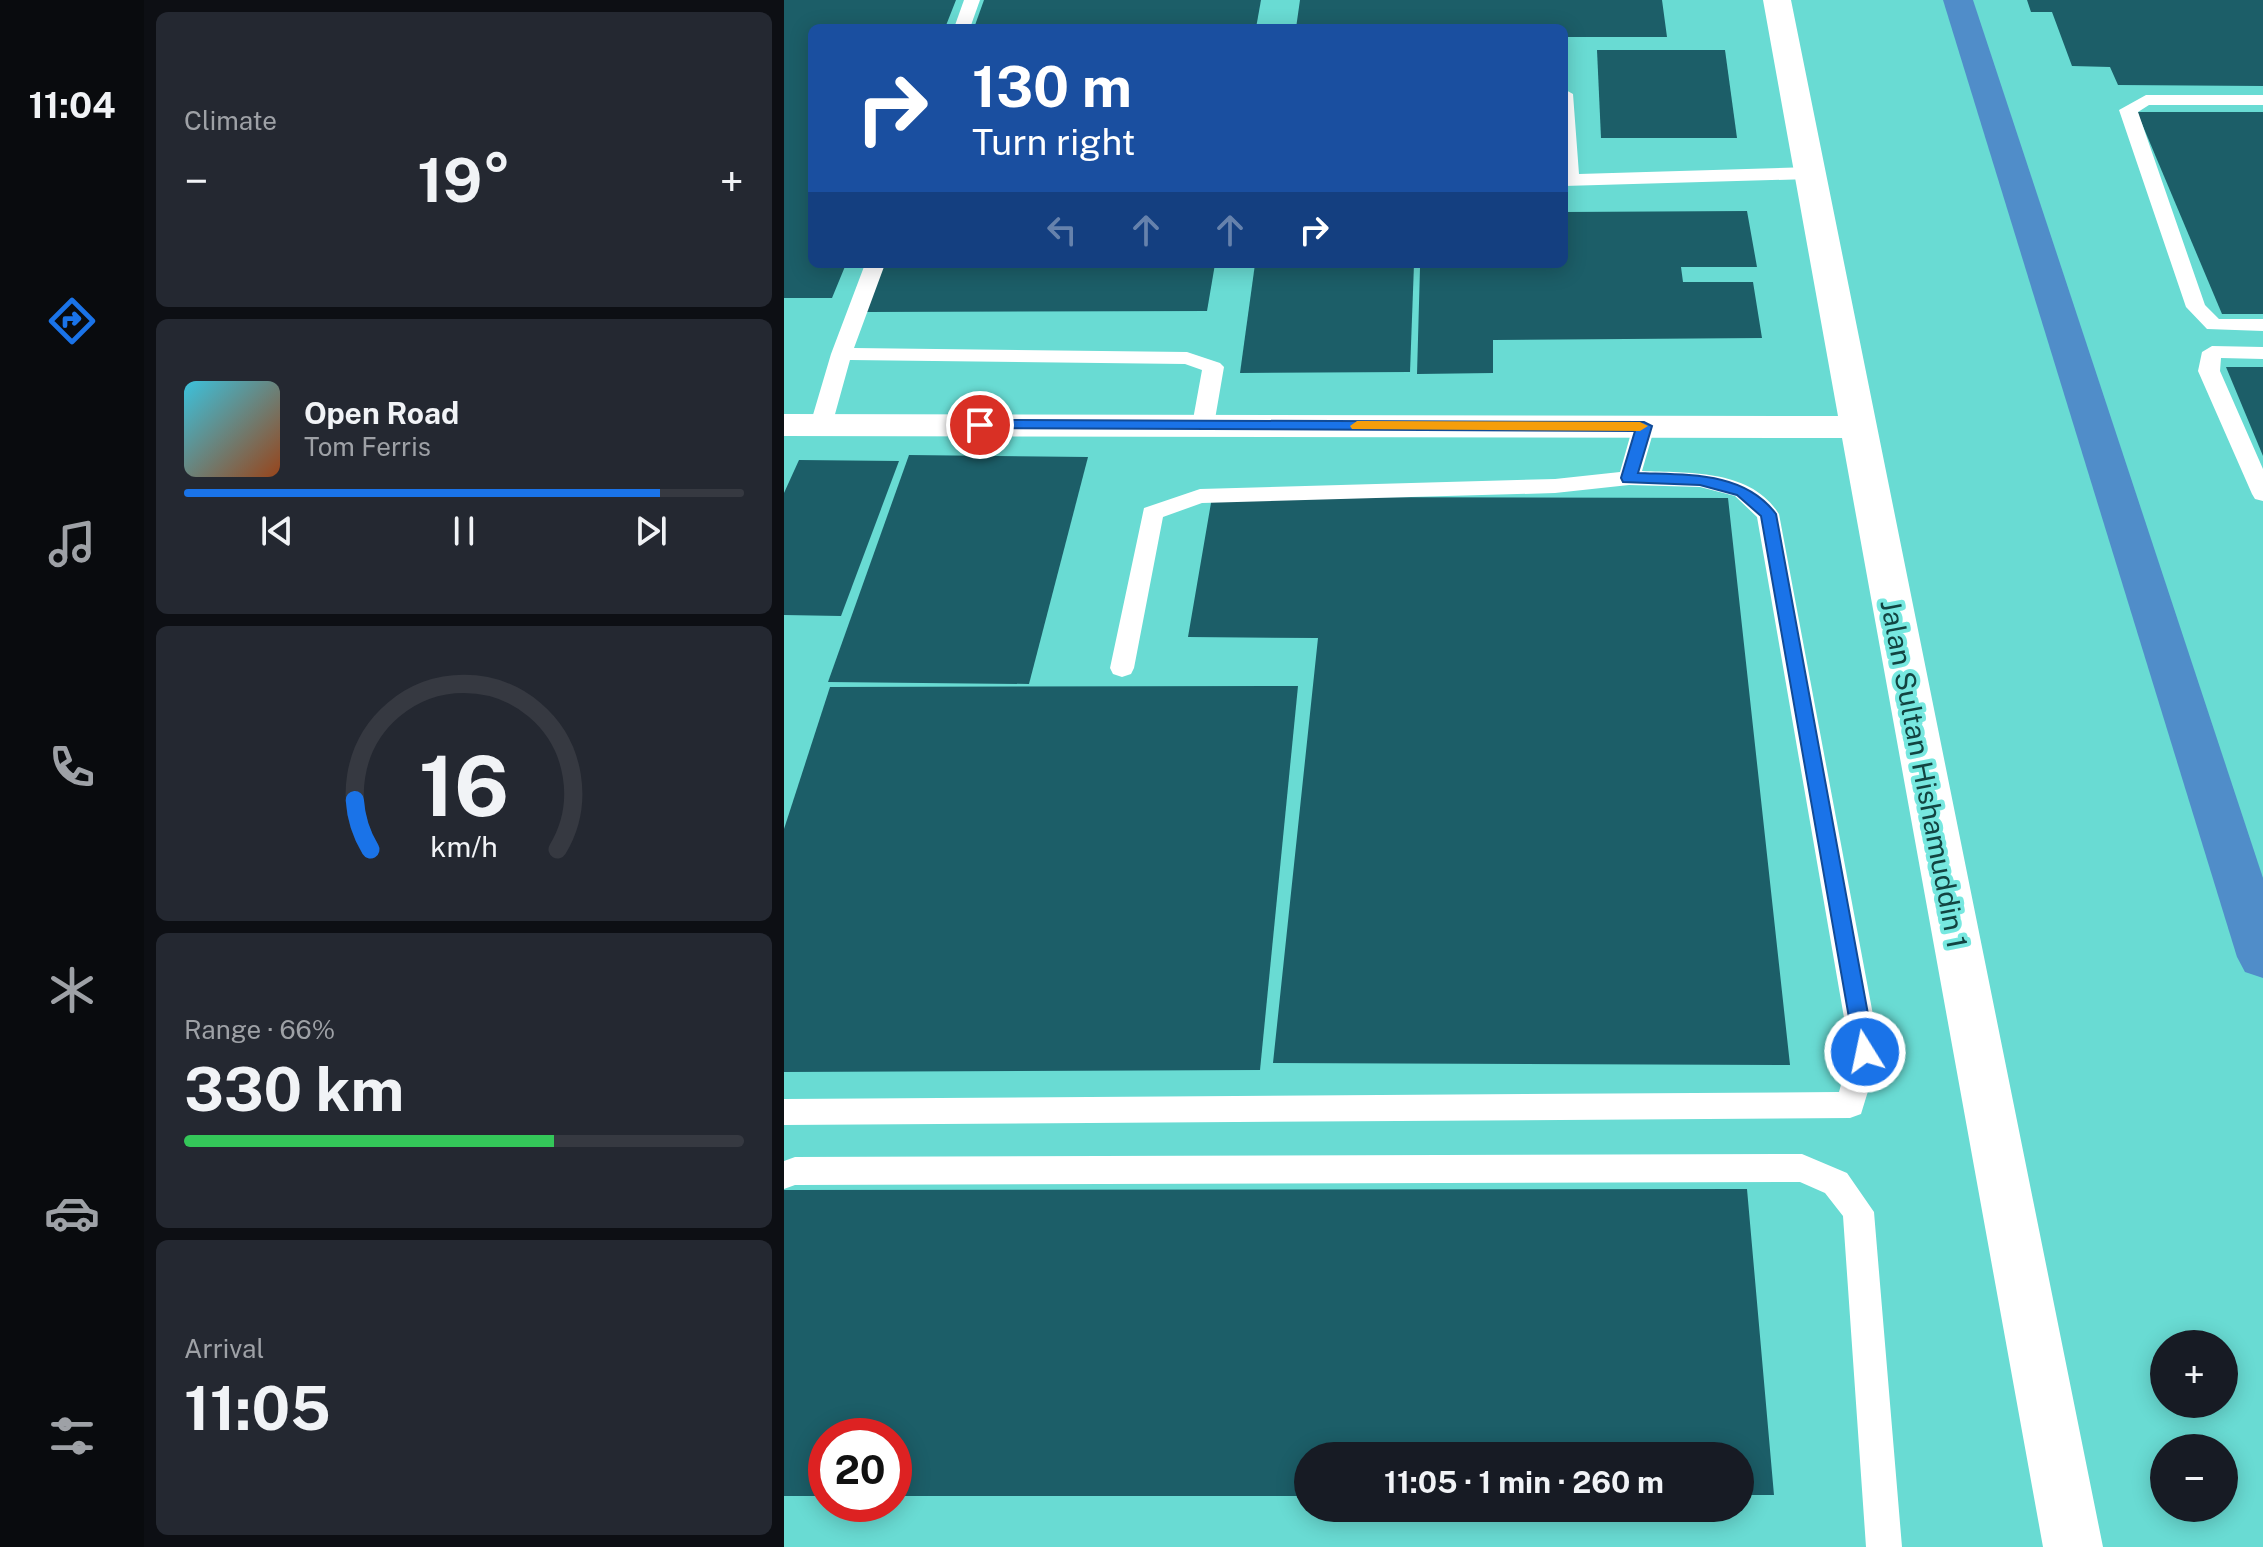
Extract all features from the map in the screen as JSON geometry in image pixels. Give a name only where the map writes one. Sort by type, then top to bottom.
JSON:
[{"type":"street","name":"Jalan Sultan Hishamuddin 1","points":[[1777,0],[2073,1547]]},
{"type":"street","points":[[784,425],[1857,427]]},
{"type":"lane","points":[[963,24],[972,0]]},
{"type":"lane","points":[[2263,100],[2146,100],[2128,110],[2196,307],[2214,325],[2263,325]]},
{"type":"lane","points":[[1568,180],[1810,173]]},
{"type":"lane","points":[[821,425],[841,354],[873,268]]},
{"type":"lane","points":[[2263,353],[2212,352],[2209,371],[2263,494]]},
{"type":"lane","points":[[841,354],[1187,358],[1213,367],[1203,425]]},
{"type":"lane","points":[[1629,478],[1644,426]]},
{"type":"lane","points":[[784,1112],[1850,1105],[1865,1052],[1768,514],[1743,491],[1700,480],[1629,478],[1555,486],[1200,496],[1152,513],[1122,668]]},
{"type":"lane","points":[[784,1175],[795,1171],[1802,1168],[1836,1183],[1858,1212],[1884,1547]]},
{"type":"building","points":[[784,0],[956,0],[947,24],[808,24],[808,268],[844,268],[832,298],[784,298]]},
{"type":"building","points":[[984,0],[1261,0],[1257,24],[975,24]]},
{"type":"building","points":[[1300,0],[1662,0],[1667,37],[1568,37],[1568,24],[1297,24]]},
{"type":"building","points":[[2027,0],[2263,0],[2263,86],[2118,85],[2110,67],[2072,66],[2052,12],[2031,12]]},
{"type":"building","points":[[1597,50],[1725,50],[1737,138],[1601,138]]},
{"type":"building","points":[[2137,112],[2263,112],[2263,314],[2222,314]]},
{"type":"building","points":[[1747,211],[1757,267],[1681,267],[1683,282],[1753,282],[1762,338],[1493,340],[1493,373],[1417,374],[1420,268],[1568,268],[1568,212]]},
{"type":"building","points":[[882,268],[1214,268],[1207,311],[866,312]]},
{"type":"building","points":[[1254,268],[1414,268],[1410,372],[1240,373]]},
{"type":"building","points":[[2226,367],[2263,367],[2263,456]]},
{"type":"building","points":[[909,455],[1088,457],[1029,684],[828,682]]},
{"type":"building","points":[[799,460],[899,461],[841,616],[784,615],[784,493]]},
{"type":"building","points":[[1212,497],[1728,498],[1790,1065],[1273,1063],[1318,638],[1188,637]]},
{"type":"building","points":[[1298,686],[1260,1070],[784,1072],[784,829],[830,687]]},
{"type":"building","points":[[1747,1189],[1774,1495],[1754,1495],[1754,1442],[1294,1442],[1294,1496],[912,1496],[912,1418],[808,1418],[808,1496],[784,1496],[784,1190]]},
{"type":"waterway","points":[[1958,0],[2263,957]]},
{"type":"slow traffic","points":[[1357,426],[1640,426]]},
{"type":"route","points":[[980,425],[1644,426],[1629,478],[1700,480],[1743,491],[1768,514],[1865,1052]]}]
